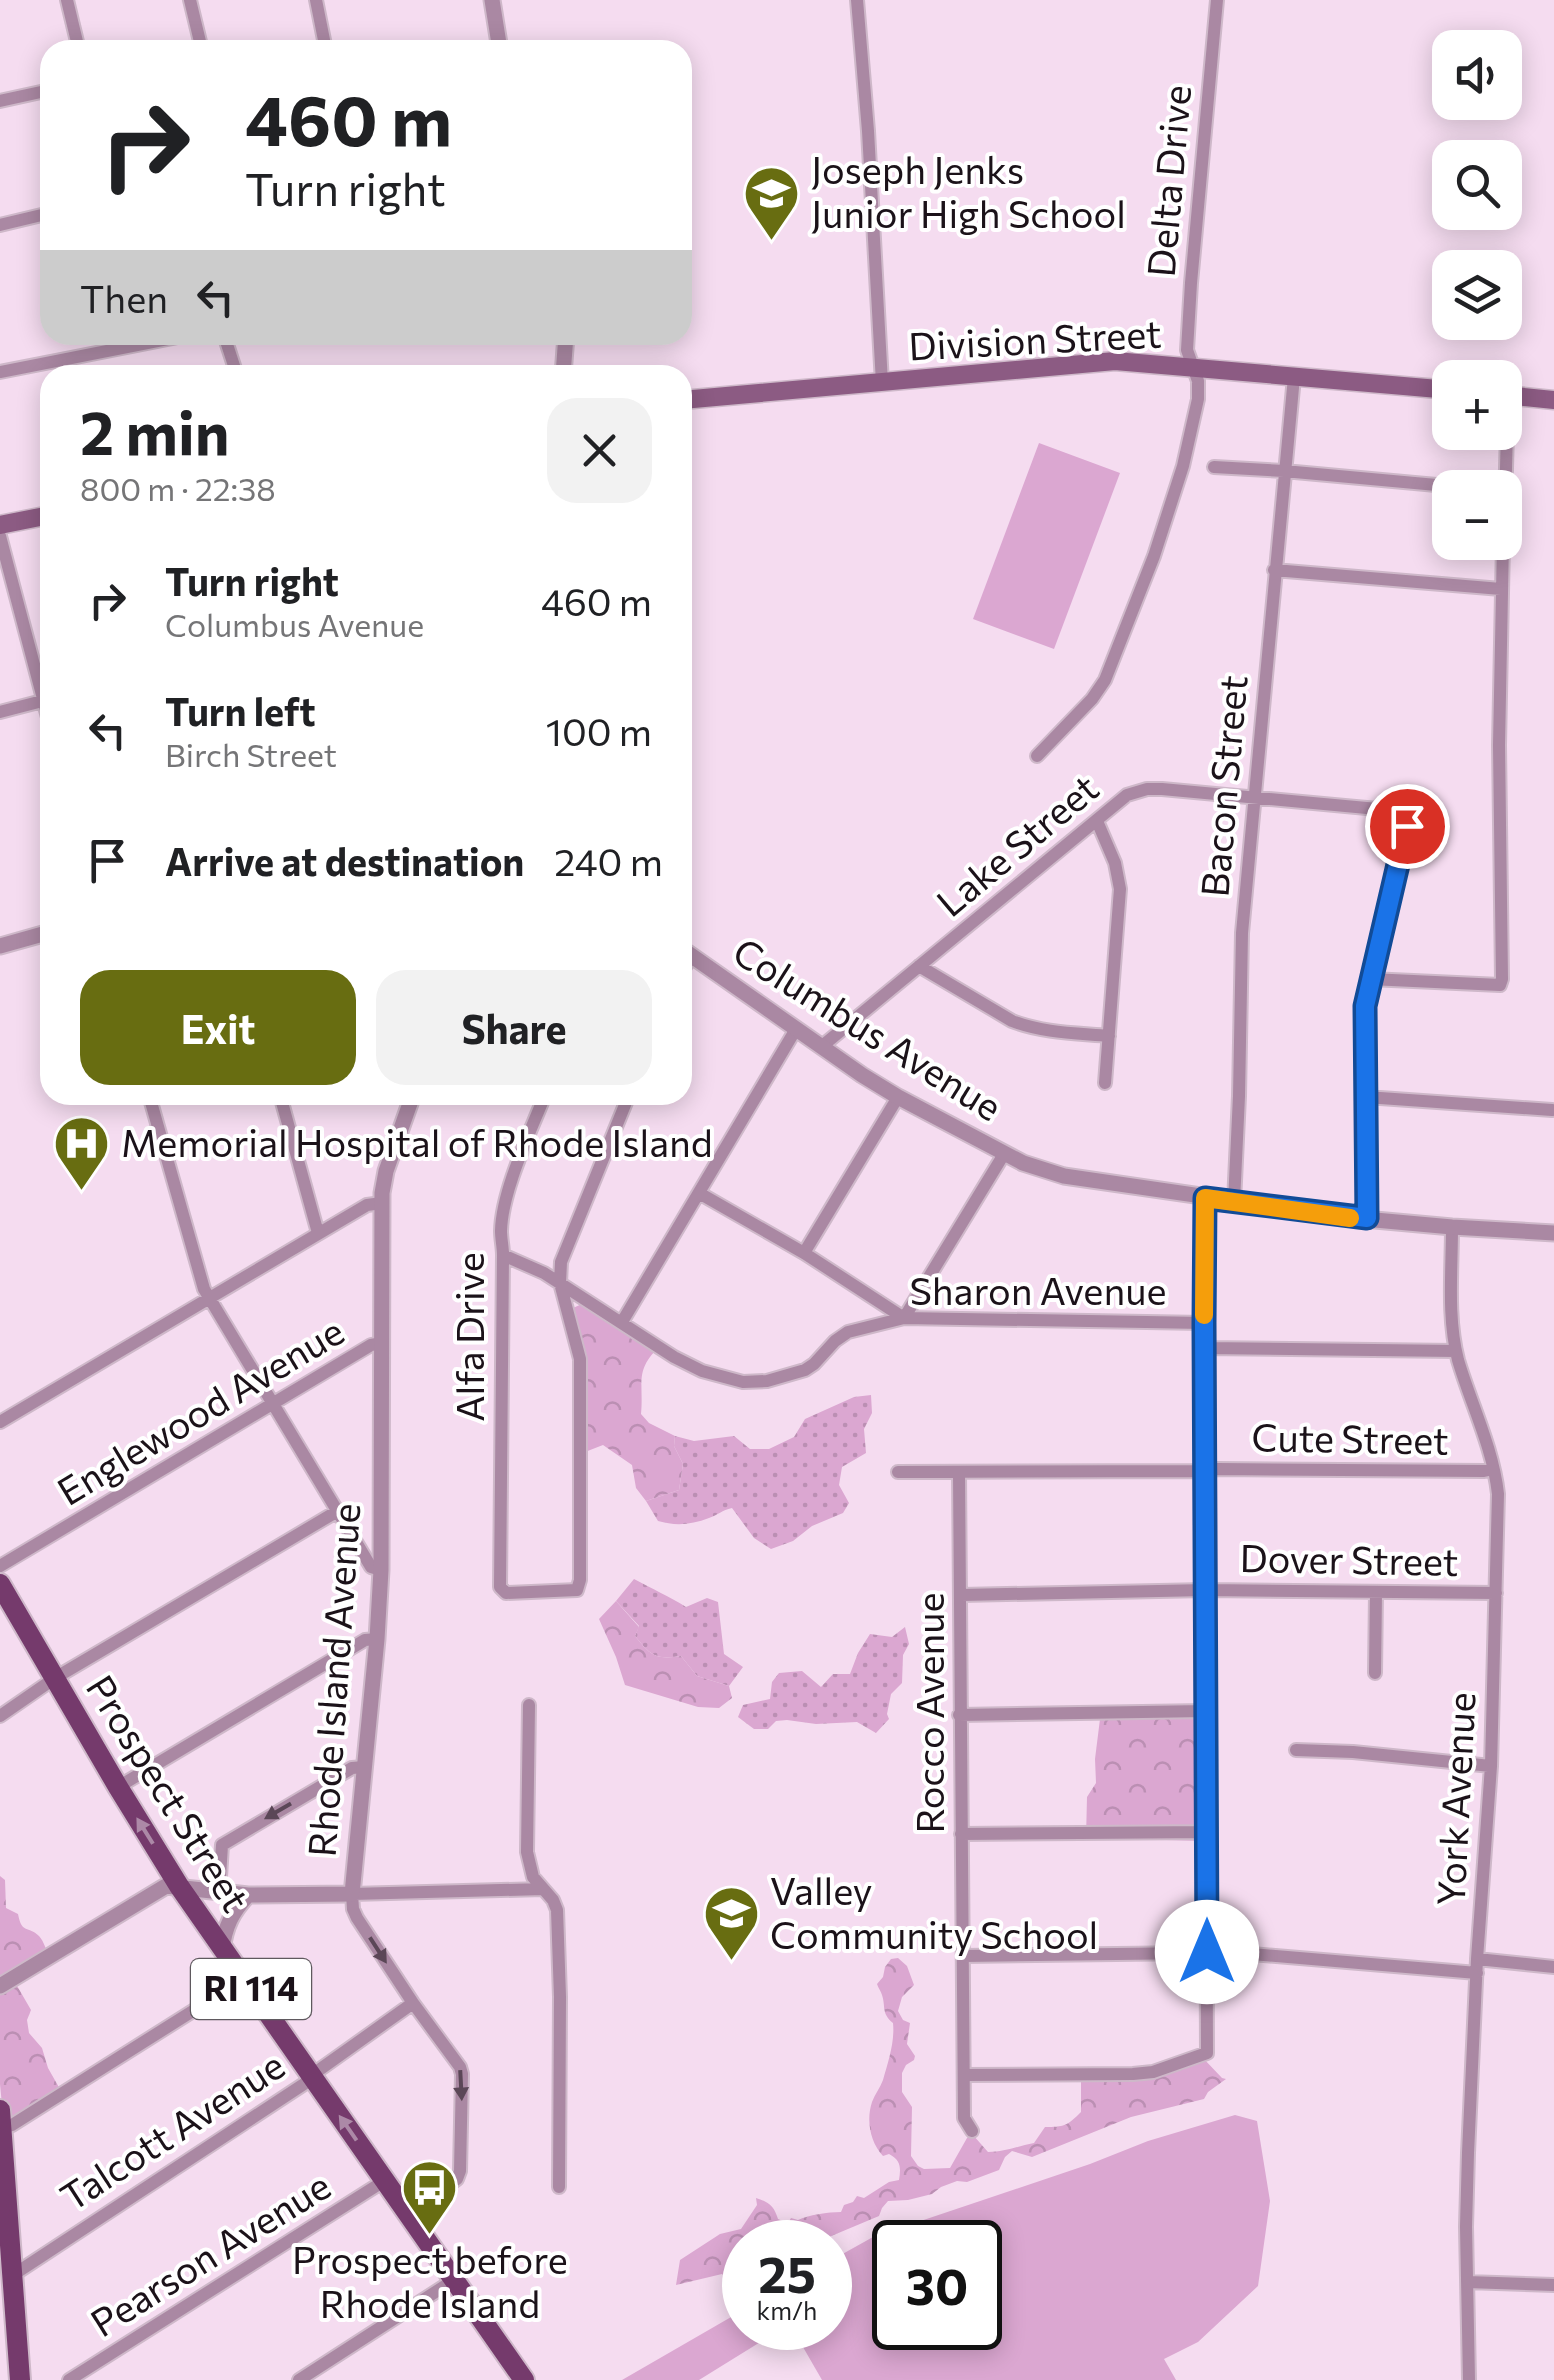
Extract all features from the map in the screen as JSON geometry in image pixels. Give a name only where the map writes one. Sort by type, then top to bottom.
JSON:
[{"type":"main road","name":"Division Street","points":[[692,399],[1115,361],[1432,388]]},
{"type":"main road","points":[[1522,397],[1554,400]]},
{"type":"main road","points":[[0,525],[40,516]]},
{"type":"main road","name":"Prospect Street","points":[[0,1584],[179,1886],[518,2378]]},
{"type":"main road","points":[[1,2119],[20,2380]]},
{"type":"street","points":[[67,0],[77,40]]},
{"type":"street","points":[[190,0],[200,40]]},
{"type":"street","points":[[316,0],[324,40]]},
{"type":"street","points":[[492,0],[498,40]]},
{"type":"street","points":[[856,0],[882,383]]},
{"type":"street","name":"Delta Drive","points":[[1037,756],[1092,699],[1104,680],[1160,541],[1184,466],[1198,399],[1198,381],[1188,350],[1191,283],[1216,0]]},
{"type":"street","points":[[0,100],[40,92]]},
{"type":"street","points":[[0,225],[40,215]]},
{"type":"street","points":[[0,372],[124,345]]},
{"type":"street","name":"Bacon Street","points":[[1234,1202],[1242,934],[1294,376]]},
{"type":"street","points":[[1214,468],[1432,485]]},
{"type":"street","points":[[0,536],[40,676]]},
{"type":"street","points":[[1367,1218],[1365,1006],[1370,979],[1500,986],[1502,978],[1502,560]]},
{"type":"street","points":[[1274,570],[1500,588]]},
{"type":"street","points":[[0,712],[40,702]]},
{"type":"street","name":"Lake Street","points":[[822,1047],[1127,795],[1147,789],[1399,812],[1406,816],[1407,826],[1370,979]]},
{"type":"street","points":[[1097,821],[1116,863],[1120,889],[1105,1083]]},
{"type":"street","points":[[0,946],[40,935]]},
{"type":"street","name":"Columbus Avenue","points":[[692,956],[898,1096],[1023,1163],[1064,1176],[1234,1202],[1452,1227],[1554,1232]]},
{"type":"street","points":[[919,966],[1024,1026],[1109,1036]]},
{"type":"street","points":[[622,1322],[796,1029]]},
{"type":"street","points":[[804,1253],[898,1096]]},
{"type":"street","points":[[1366,1098],[1552,1110]]},
{"type":"street","points":[[152,1105],[204,1289],[370,1566],[382,1570]]},
{"type":"street","points":[[283,1105],[318,1233]]},
{"type":"street","name":"Rhode Island Avenue","points":[[408,2215],[457,2179],[462,2163],[462,2074],[357,1918],[352,1894],[382,1570],[382,1203],[386,1170],[409,1105]]},
{"type":"street","name":"Alfa Drive","points":[[541,1105],[506,1203],[501,1231],[500,1588],[506,1593],[577,1590],[580,1359],[560,1283]]},
{"type":"street","points":[[560,1283],[564,1249],[625,1105]]},
{"type":"street","points":[[699,1193],[804,1253],[904,1318],[1004,1154]]},
{"type":"street","points":[[964,2075],[1147,2073],[1207,2053],[1205,1198]]},
{"type":"street","points":[[0,1422],[367,1204],[382,1203]]},
{"type":"street","name":"York Avenue","points":[[1452,1227],[1451,1305],[1456,1351],[1494,1469],[1498,1494],[1491,1766],[1467,2172],[1469,2380]]},
{"type":"street","name":"Sharon Avenue","points":[[503,1255],[560,1283],[674,1357],[702,1371],[742,1382],[766,1381],[805,1370],[848,1332],[904,1318],[1204,1323]]},
{"type":"street","name":"Englewood Avenue","points":[[0,1566],[371,1346],[382,1344]]},
{"type":"street","points":[[1204,1348],[1456,1351]]},
{"type":"street","name":"Cute Street","points":[[898,1472],[1494,1469]]},
{"type":"street","name":"Rocco Avenue","points":[[959,1473],[964,2118],[972,2131]]},
{"type":"street","points":[[0,1716],[55,1678],[336,1512]]},
{"type":"street","name":"Dover Street","points":[[960,1595],[1206,1590],[1496,1593]]},
{"type":"street","points":[[1374,1674],[1376,1592]]},
{"type":"street","points":[[118,1788],[364,1640],[377,1639]]},
{"type":"street","points":[[530,1705],[527,1852],[534,1877],[554,1900],[557,1910],[559,2187]]},
{"type":"street","points":[[960,1715],[1206,1712]]},
{"type":"street","points":[[1296,1750],[1491,1766]]},
{"type":"street","points":[[219,1893],[222,1845],[352,1768],[364,1767]]},
{"type":"street","points":[[961,1834],[1207,1832]]},
{"type":"street","points":[[0,1986],[166,1886],[248,1895],[543,1889]]},
{"type":"street","points":[[222,1950],[226,1926],[248,1895]]},
{"type":"street","points":[[963,1956],[1236,1952],[1554,1967]]},
{"type":"street","points":[[1,2119],[12,2125],[243,1977]]},
{"type":"street","name":"Talcott Avenue","points":[[12,2275],[288,2094],[413,2002]]},
{"type":"street","name":"Pearson Avenue","points":[[69,2380],[384,2181]]},
{"type":"street","points":[[299,2380],[454,2280]]},
{"type":"street","points":[[1467,2282],[1554,2285]]},
{"type":"green space","points":[[1039,443],[1120,473],[1054,649],[973,619]]},
{"type":"green space","points":[[586,1302],[659,1347],[643,1371],[641,1414],[649,1423],[675,1436],[674,1446],[683,1464],[679,1490],[646,1501],[636,1488],[632,1465],[603,1445],[585,1452],[571,1309]]},
{"type":"green space","points":[[871,1395],[872,1413],[864,1429],[866,1453],[842,1467],[839,1485],[849,1503],[843,1513],[812,1526],[793,1541],[771,1549],[754,1538],[732,1508],[689,1523],[658,1521],[646,1501],[679,1490],[683,1464],[674,1446],[675,1436],[694,1441],[734,1436],[750,1449],[769,1449],[794,1437],[805,1419],[854,1397]]},
{"type":"green space","points":[[634,1579],[686,1607],[707,1598],[718,1602],[724,1654],[743,1667],[729,1686],[697,1676],[681,1656],[660,1657],[641,1643],[635,1636],[639,1626],[616,1601]]},
{"type":"green space","points":[[616,1601],[639,1627],[635,1636],[650,1652],[660,1657],[681,1656],[697,1676],[729,1686],[732,1698],[719,1708],[698,1707],[625,1685],[599,1619]]},
{"type":"green space","points":[[905,1627],[909,1644],[903,1655],[902,1683],[891,1694],[889,1719],[876,1733],[857,1722],[816,1724],[787,1720],[776,1721],[768,1729],[754,1729],[738,1717],[743,1705],[770,1699],[772,1682],[779,1673],[802,1671],[821,1687],[833,1674],[850,1674],[870,1634],[892,1637]]},
{"type":"green space","points":[[1207,1717],[1206,1841],[1086,1838],[1087,1797],[1096,1783],[1100,1719]]},
{"type":"green space","points":[[0,1876],[5,1880],[6,1908],[18,1914],[24,1927],[39,1936],[51,1959],[16,1984],[31,2010],[27,2020],[29,2033],[42,2048],[65,2098],[9,2134],[4,2127],[0,2084]]},
{"type":"green space","points":[[898,1958],[907,1966],[914,1985],[902,1997],[898,2011],[910,2023],[907,2044],[915,2056],[902,2073],[902,2092],[912,2107],[911,2156],[924,2169],[950,2168],[967,2138],[973,2135],[988,2152],[1034,2143],[1045,2127],[1065,2125],[1081,2112],[1081,2079],[1203,2058],[1226,2079],[1204,2099],[1131,2117],[1032,2157],[1012,2151],[999,2170],[967,2182],[957,2181],[932,2194],[888,2201],[879,2216],[852,2227],[852,2220],[798,2220],[841,2212],[857,2196],[864,2198],[899,2180],[898,2162],[879,2150],[872,2138],[869,2116],[891,2052],[893,2023],[885,2013],[877,1984],[891,1959]]},
{"type":"green space","points":[[1235,2115],[1257,2121],[1270,2201],[1258,2286],[1198,2342],[1164,2359],[1176,2380],[822,2380],[805,2350],[852,2350],[852,2249],[872,2238],[872,2350],[1002,2350],[1002,2220],[924,2220],[1148,2141]]},
{"type":"green space","points":[[756,2198],[770,2205],[778,2219],[747,2220],[757,2205]]},
{"type":"green space","points":[[720,2234],[722,2274],[676,2285],[680,2260]]},
{"type":"green space","points":[[722,2322],[722,2350],[747,2350],[699,2380],[622,2380]]},
{"type":"slow traffic","points":[[1204,1315],[1205,1198],[1350,1218]]},
{"type":"place","name":"Joseph Jenks Junior High School","points":[[772,242]]},
{"type":"place","name":"Memorial Hospital of Rhode Island","points":[[82,1193]]},
{"type":"place","name":"Valley Community School","points":[[731,1963]]},
{"type":"place","name":"Prospect before Rhode Island","points":[[430,2237]]},
{"type":"route","points":[[1207,1952],[1205,1198],[1367,1218],[1365,1006],[1407,826]]}]
